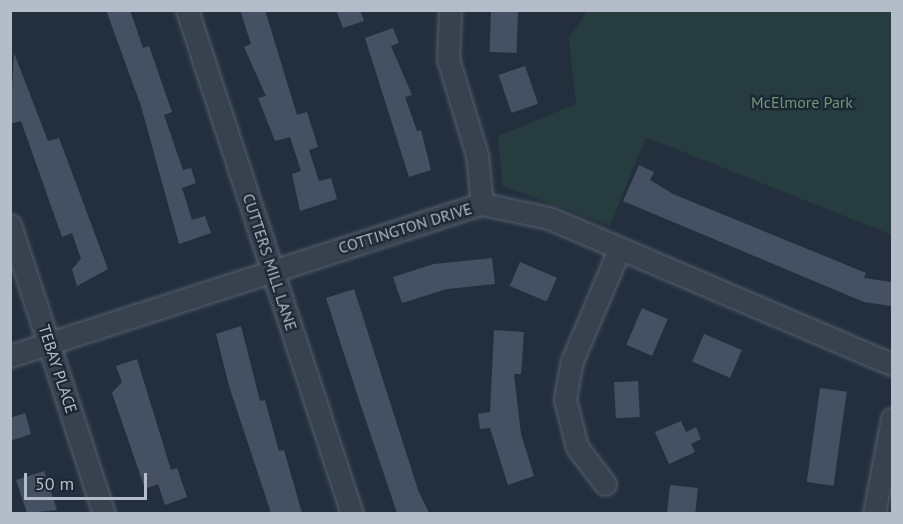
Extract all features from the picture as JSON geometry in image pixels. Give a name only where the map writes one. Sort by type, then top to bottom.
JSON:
[{"type":"street","name":"CUTTERS MILL LANE","points":[[187,10],[352,513]]},
{"type":"street","points":[[450,10],[448,59],[477,155],[482,204]]},
{"type":"street","name":"COTTINGTON DRIVE","points":[[10,356],[482,204],[549,218],[618,252],[892,364]]},
{"type":"street","name":"TEBAY PLACE","points":[[10,225],[104,513]]},
{"type":"street","points":[[605,484],[577,447],[565,399],[572,361],[618,252]]},
{"type":"street","points":[[874,513],[892,419]]},
{"type":"green space","name":"McElmore Park","points":[[587,11],[892,11],[892,235],[646,137],[610,226],[503,186],[498,136],[576,104],[569,38]]},
{"type":"building","points":[[106,10],[130,10],[143,48],[149,46],[172,112],[164,115],[183,170],[191,168],[196,183],[182,188],[192,220],[205,216],[211,233],[179,244],[141,106]]},
{"type":"building","points":[[240,10],[265,10],[297,115],[307,112],[318,147],[309,150],[319,181],[331,178],[337,199],[300,211],[292,174],[301,171],[290,137],[275,141],[258,98],[266,96],[244,47],[251,44]]},
{"type":"building","points":[[336,10],[360,10],[364,21],[343,28]]},
{"type":"building","points":[[491,11],[518,12],[517,53],[490,52]]},
{"type":"building","points":[[393,28],[399,43],[391,46],[412,95],[405,97],[417,131],[421,130],[431,170],[409,177],[365,38]]},
{"type":"building","points":[[14,53],[48,141],[59,138],[108,269],[77,286],[72,269],[81,259],[72,233],[62,237],[21,121],[10,124]]},
{"type":"building","points":[[525,66],[538,104],[512,113],[499,75]]},
{"type":"building","points":[[639,165],[654,172],[650,180],[673,194],[866,273],[864,278],[892,282],[892,306],[864,302],[623,201]]},
{"type":"building","points":[[492,258],[495,284],[447,289],[402,303],[393,277],[434,264]]},
{"type":"building","points":[[520,262],[557,278],[547,302],[510,286]]},
{"type":"building","points":[[354,289],[418,490],[429,513],[397,513],[359,400],[326,298]]},
{"type":"building","points":[[642,308],[668,319],[652,356],[626,345]]},
{"type":"building","points":[[241,326],[260,401],[265,400],[279,451],[284,450],[302,513],[271,513],[229,386],[216,334]]},
{"type":"building","points":[[494,330],[524,332],[521,374],[514,374],[521,434],[534,476],[508,485],[490,428],[480,429],[478,414],[490,412]]},
{"type":"building","points":[[704,334],[742,350],[730,378],[692,362]]},
{"type":"building","points":[[137,359],[171,470],[177,468],[187,497],[165,505],[158,484],[145,489],[112,393],[122,382],[116,366]]},
{"type":"building","points":[[638,381],[640,417],[616,418],[614,382]]},
{"type":"building","points":[[820,388],[847,392],[834,486],[807,482]]},
{"type":"building","points":[[25,413],[31,434],[10,441],[10,418]]},
{"type":"building","points":[[681,421],[686,432],[696,427],[701,439],[691,444],[695,452],[669,464],[655,432]]},
{"type":"building","points":[[44,471],[57,510],[27,513],[16,480]]},
{"type":"building","points":[[670,485],[698,488],[695,514],[667,513]]}]
